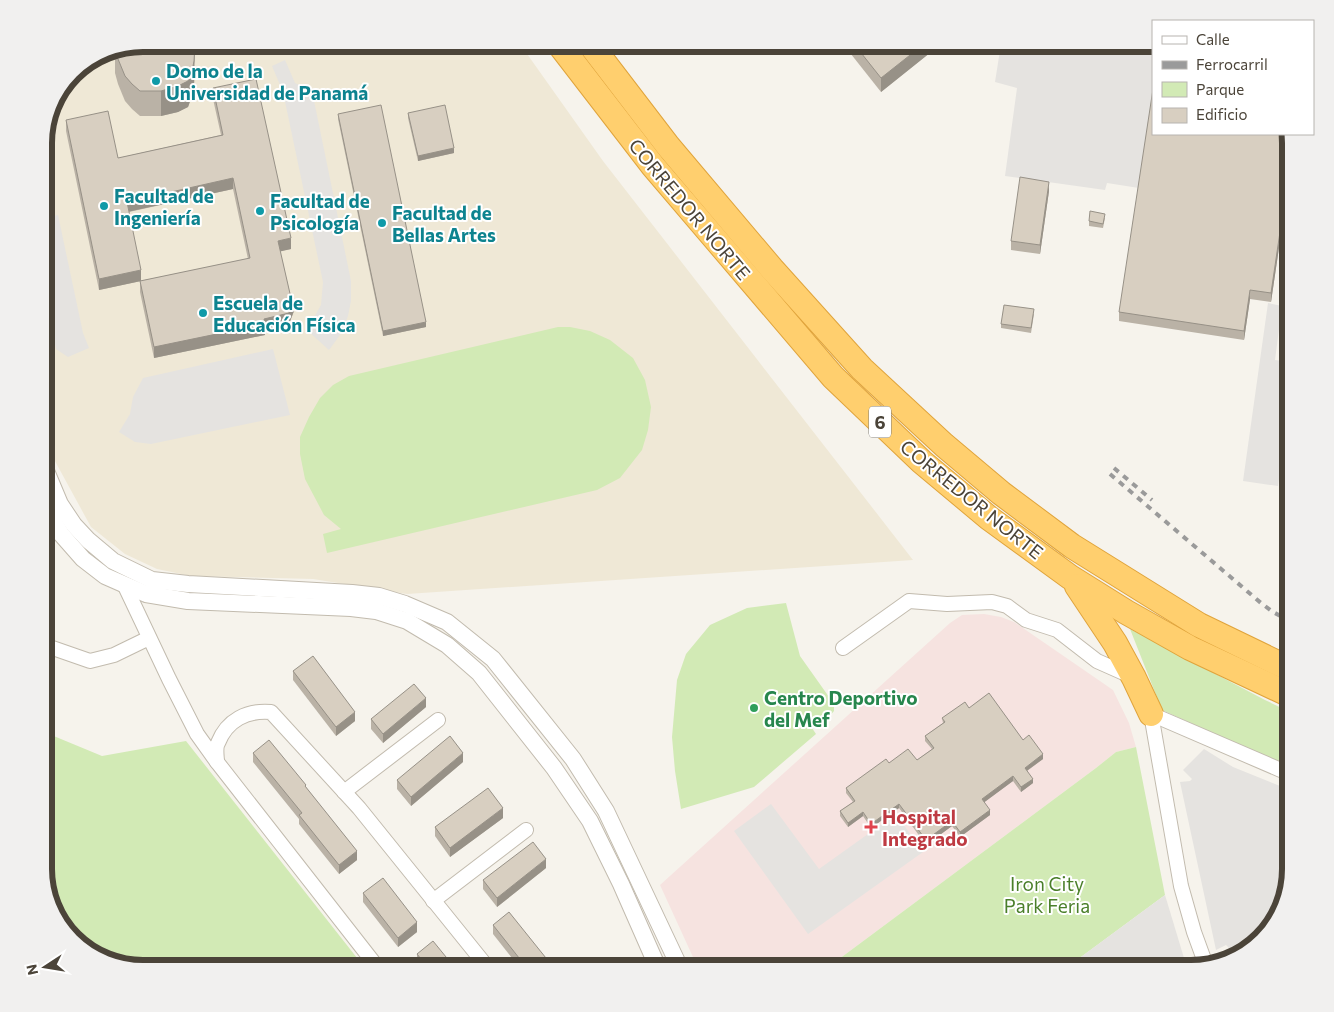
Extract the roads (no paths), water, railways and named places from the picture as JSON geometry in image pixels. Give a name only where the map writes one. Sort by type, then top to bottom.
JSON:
[{"type":"highway","name":"CORREDOR NORTE","points":[[566,53],[652,166],[833,376],[922,462],[989,518],[1070,577],[1126,612],[1190,648],[1282,691]]},
{"type":"highway","name":"CORREDOR NORTE","points":[[597,53],[668,146],[772,269],[862,368],[944,445],[1001,493],[1072,546],[1199,625],[1282,665]]},
{"type":"highway","points":[[1070,577],[1115,643],[1151,714]]},
{"type":"street","points":[[53,487],[60,504],[74,525],[88,540],[113,561],[152,580],[379,596],[406,604],[447,622],[493,659],[573,759],[606,812],[676,959]]},
{"type":"street","points":[[53,521],[61,534],[82,559],[105,576],[146,594],[188,601],[351,608],[376,611],[406,621],[447,645],[480,673],[554,768],[590,821],[621,884],[654,959]]},
{"type":"street","points":[[124,584],[197,734],[371,959]]},
{"type":"street","points":[[843,648],[909,601],[948,604],[992,602],[1007,606],[1026,620],[1057,630],[1097,661],[1134,678]]},
{"type":"street","points":[[53,648],[90,661],[114,655],[149,638]]},
{"type":"street","points":[[217,762],[217,744],[227,728],[240,716],[260,711],[271,712],[359,808],[481,959]]},
{"type":"street","points":[[1151,714],[1282,771]]},
{"type":"street","points":[[1151,714],[1181,886],[1204,959]]},
{"type":"street","points":[[344,792],[438,720]]},
{"type":"street","points":[[433,901],[526,830]]},
{"type":"railway","points":[[1114,468],[1152,500]]},
{"type":"railway","points":[[1110,474],[1261,603],[1282,617]]},
{"type":"place","name":"Domo de la Universidad de Panamá","points":[[156,81]]},
{"type":"place","name":"Facultad de Ingeniería","points":[[104,206]]},
{"type":"place","name":"Facultad de Psicología","points":[[260,211]]},
{"type":"place","name":"Facultad de Bellas Artes","points":[[382,223]]},
{"type":"place","name":"Escuela de Educación Física","points":[[203,313]]},
{"type":"place","name":"Centro Deportivo del Mef","points":[[754,708]]},
{"type":"place","name":"Hospital Integrado","points":[[871,827]]},
{"type":"park label","name":"Iron City Park Feria","points":[[1047,894]]}]
